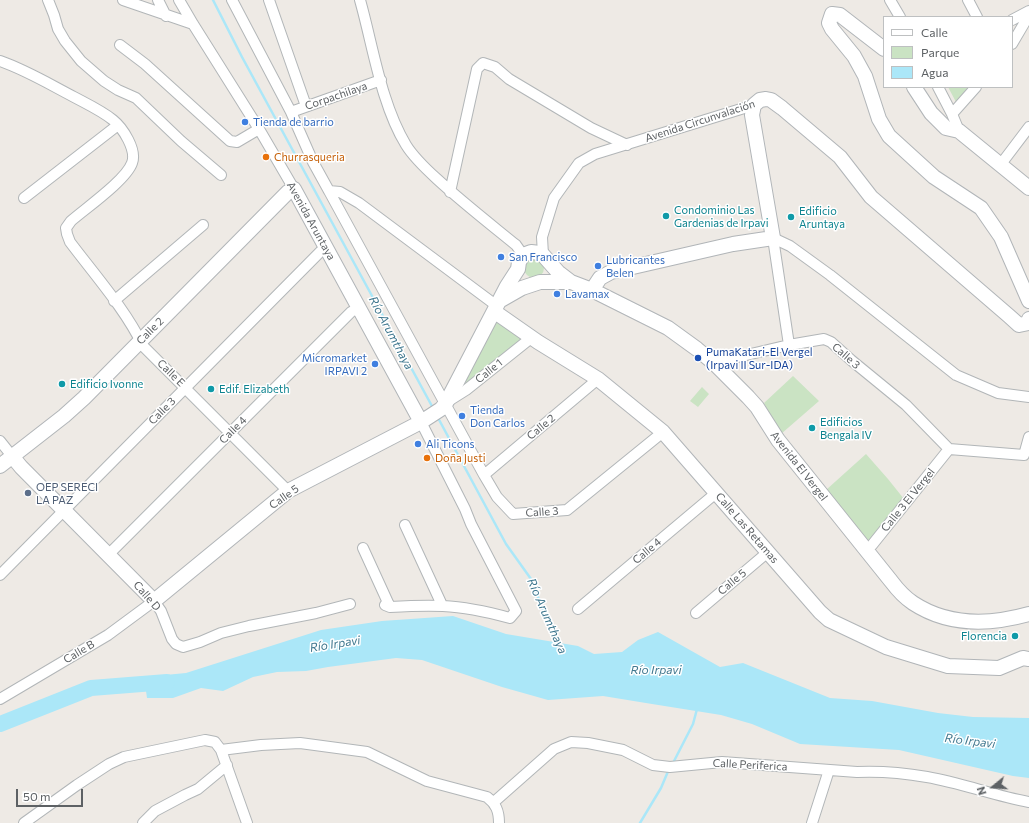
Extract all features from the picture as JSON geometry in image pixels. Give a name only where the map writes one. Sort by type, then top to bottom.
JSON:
[{"type":"main road","points":[[883,48],[840,15],[832,14],[829,23],[832,29],[854,56],[865,76],[879,119],[889,136],[934,177],[981,208],[1001,237],[1029,301]]},
{"type":"main road","points":[[915,88],[931,113],[946,128],[959,132],[1001,164],[1029,188]]},
{"type":"main road","name":"Avenida Circunvalación","points":[[754,105],[760,100],[766,99],[771,100],[782,108],[840,157],[871,197],[1019,325],[1029,322]]},
{"type":"main road","points":[[592,290],[600,278],[611,272],[733,244],[773,238],[752,115],[754,105]]},
{"type":"main road","name":"Avenida Aruntaya","points":[[294,189],[358,308],[434,413]]},
{"type":"main road","name":"Calle 2","points":[[0,466],[64,416],[288,192],[294,189]]},
{"type":"main road","points":[[434,413],[498,306],[507,286],[518,269],[519,262],[523,255],[531,252],[540,253],[558,272],[571,282]]},
{"type":"main road","points":[[537,283],[547,275],[549,266],[546,258]]},
{"type":"main road","points":[[518,269],[523,279],[537,283]]},
{"type":"main road","points":[[498,306],[522,288],[537,283],[571,282]]},
{"type":"main road","name":"Avenida El Vergel","points":[[571,282],[592,290],[668,328],[716,365],[757,407],[778,440],[902,594],[912,603],[936,615],[978,622],[1013,618],[1029,614]]},
{"type":"main road","name":"Calle Las Retamas","points":[[498,306],[531,338],[598,379],[663,432],[820,612],[829,620],[886,647],[948,666],[999,668],[1023,658],[1029,659]]},
{"type":"main road","name":"Calle 5","points":[[154,601],[288,491],[434,413]]},
{"type":"main road","name":"Calle D","points":[[12,456],[21,468],[109,554],[154,601]]},
{"type":"street","points":[[48,0],[58,29],[65,41],[81,61],[104,81],[118,90],[136,98],[176,136],[221,174]]},
{"type":"street","points":[[124,0],[166,16],[193,24]]},
{"type":"street","points":[[158,0],[166,16]]},
{"type":"street","name":"Avenida Aruntaya","points":[[179,0],[259,129],[294,189]]},
{"type":"street","points":[[232,0],[291,112],[313,162],[329,191],[434,413],[471,524],[516,610],[510,618],[461,607],[387,606],[363,548]]},
{"type":"street","points":[[270,0],[306,106]]},
{"type":"street","points":[[360,0],[381,80],[398,131],[407,146],[422,166],[450,192],[516,245],[523,255]]},
{"type":"street","points":[[890,0],[899,16]]},
{"type":"street","points":[[968,0],[977,16]]},
{"type":"street","points":[[1013,19],[1029,11]]},
{"type":"street","points":[[1013,42],[1029,15]]},
{"type":"street","points":[[120,45],[156,73],[230,142],[237,142],[259,129]]},
{"type":"street","points":[[0,61],[19,67],[97,110],[118,125],[24,198]]},
{"type":"street","points":[[450,192],[477,69],[483,63],[495,67],[508,78],[591,128],[627,145]]},
{"type":"street","name":"Corpachilaya","points":[[291,112],[381,80]]},
{"type":"street","points":[[939,88],[952,114],[959,132]]},
{"type":"street","points":[[952,114],[975,88]]},
{"type":"street","name":"Avenida Circunvalación","points":[[546,258],[542,237],[554,198],[579,163],[595,154],[754,105]]},
{"type":"street","name":"Calle E","points":[[118,125],[128,138],[132,149],[133,161],[129,170],[118,181],[71,221],[66,228],[70,242],[114,301],[137,334],[143,346],[288,491]]},
{"type":"street","points":[[1001,164],[1029,127]]},
{"type":"street","points":[[329,191],[340,192],[359,203],[498,306]]},
{"type":"street","points":[[114,301],[203,225]]},
{"type":"street","points":[[773,238],[789,345]]},
{"type":"street","points":[[773,238],[790,246],[830,275],[956,375],[998,394],[1029,397]]},
{"type":"street","name":"Calle 3","points":[[0,575],[320,252],[326,248]]},
{"type":"street","name":"Calle 4","points":[[109,554],[351,312],[358,308]]},
{"type":"street","name":"Calle 1","points":[[434,413],[466,390],[531,338]]},
{"type":"street","name":"Calle 3","points":[[716,365],[721,361],[789,345],[817,340],[831,342],[906,405],[949,449]]},
{"type":"street","name":"Calle 2","points":[[484,475],[598,379]]},
{"type":"street","points":[[434,413],[484,475]]},
{"type":"street","name":"Calle 3","points":[[484,475],[497,497],[513,514],[567,510],[663,432]]},
{"type":"street","points":[[949,449],[1024,455],[1029,437]]},
{"type":"street","name":"Calle D","points":[[0,441],[12,456]]},
{"type":"street","name":"Calle 3 El Vergel","points":[[866,550],[872,546],[949,449]]},
{"type":"street","name":"Calle 4","points":[[578,609],[716,493]]},
{"type":"street","points":[[405,525],[442,606]]},
{"type":"street","name":"Calle 5","points":[[696,613],[768,552]]},
{"type":"street","name":"Calle D","points":[[154,601],[161,611],[172,639],[176,644],[184,647],[221,633],[316,613],[350,604]]},
{"type":"street","name":"Calle B","points":[[0,699],[108,635],[154,601]]},
{"type":"street","points":[[24,823],[76,785],[109,764],[124,757],[205,740],[215,742],[222,750],[247,823]]},
{"type":"street","name":"Calle Periferica","points":[[494,802],[554,749],[571,742],[588,743],[623,750],[653,765],[670,767],[722,762],[857,772],[876,771],[928,777],[1011,799],[1029,802]]},
{"type":"street","points":[[222,750],[261,745],[300,743],[367,752],[428,781],[487,797],[494,802],[499,812],[499,823]]},
{"type":"street","points":[[143,823],[155,811],[198,789],[227,765]]},
{"type":"street","points":[[812,823],[829,770]]},
{"type":"green space","points":[[949,88],[967,88],[956,102]]},
{"type":"green space","points":[[534,258],[541,261],[544,268],[541,275],[534,278],[527,275],[524,268],[527,261]]},
{"type":"green space","points":[[498,321],[521,336],[521,342],[465,387],[463,386],[462,384]]},
{"type":"green space","points":[[793,376],[819,401],[781,434],[764,403]]},
{"type":"green space","points":[[702,387],[709,394],[698,407],[690,401]]},
{"type":"green space","points":[[866,454],[904,499],[870,542],[826,490]]},
{"type":"water","name":"Río Irpavi","points":[[453,616],[506,634],[578,646],[594,654],[622,652],[638,640],[658,632],[720,667],[743,663],[830,698],[872,701],[938,713],[973,717],[1029,718],[1029,778],[1013,776],[899,750],[800,744],[752,724],[721,715],[603,696],[548,700],[502,687],[422,660],[396,658],[306,671],[277,672],[253,677],[223,691],[201,688],[173,698],[147,698],[144,677],[186,673],[321,630],[382,621]]},
{"type":"waterway","name":"Río Arumthaya","points":[[213,0],[242,57],[433,408]]},
{"type":"waterway","name":"Río Arumthaya","points":[[437,416],[506,544],[531,579],[549,626],[558,644]]},
{"type":"waterway","name":"Río Irpavi","points":[[0,724],[91,688],[167,682]]},
{"type":"waterway","points":[[672,765],[693,724],[697,709]]},
{"type":"waterway","points":[[640,823],[661,788],[669,769]]},
{"type":"place","name":"Tienda de barrio","points":[[245,122]]},
{"type":"place","name":"Churrasqueria","points":[[266,157]]},
{"type":"place","name":"Condominio Las Gardenias de Irpavi","points":[[666,216]]},
{"type":"place","name":"Edificio Aruntaya","points":[[791,217]]},
{"type":"place","name":"San Francisco","points":[[501,257]]},
{"type":"place","name":"Lubricantes Belen","points":[[598,266]]},
{"type":"place","name":"Lavamax","points":[[557,294]]},
{"type":"place","name":"PumaKatari-El Vergel (Irpavi II Sur-IDA)","points":[[698,358]]},
{"type":"place","name":"Micromarket IRPAVI 2","points":[[375,364]]},
{"type":"place","name":"Edificio Ivonne","points":[[62,384]]},
{"type":"place","name":"Edif. Elizabeth","points":[[211,389]]},
{"type":"place","name":"Tienda Don Carlos","points":[[462,416]]},
{"type":"place","name":"Edificios Bengala IV","points":[[812,428]]},
{"type":"place","name":"Ali Ticons","points":[[418,444]]},
{"type":"place","name":"Doña Justi","points":[[427,458]]},
{"type":"place","name":"OEP SERECI LA PAZ","points":[[28,493]]},
{"type":"place","name":"Florencia","points":[[1015,636]]}]
